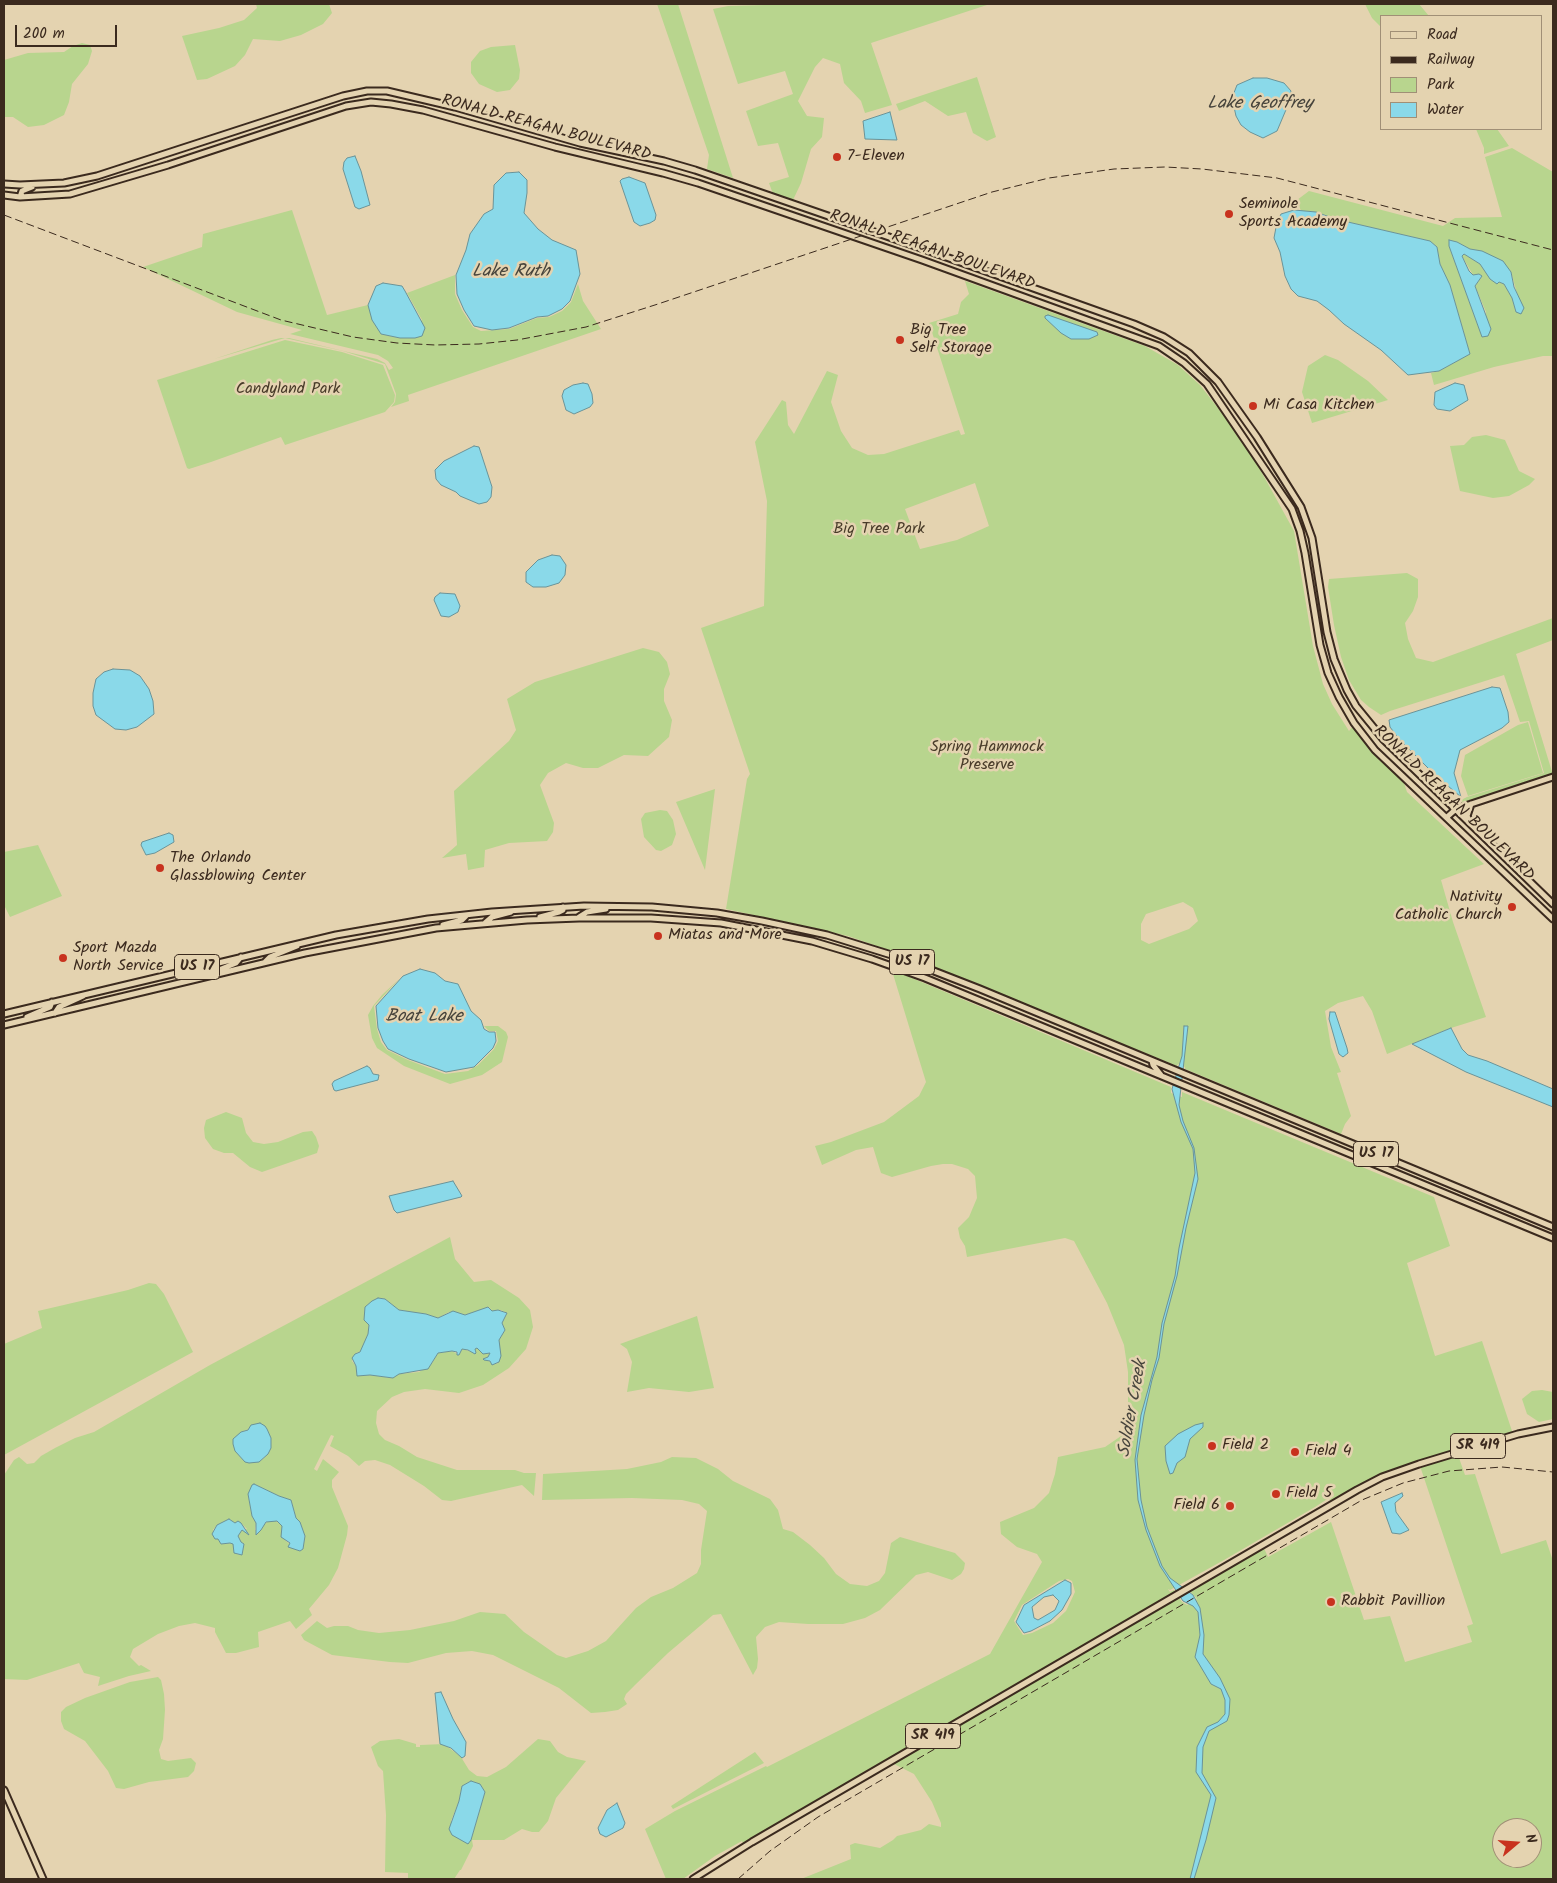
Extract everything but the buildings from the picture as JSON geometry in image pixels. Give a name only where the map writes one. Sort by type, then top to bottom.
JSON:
[{"type":"main road","name":"RONALD REAGAN BOULEVARD","points":[[4,184],[45,185],[68,183],[102,175],[317,104],[368,91],[387,92],[455,107],[580,143],[664,161],[752,189],[1134,324],[1164,337],[1189,353],[1206,369],[1226,393],[1280,472],[1301,507],[1312,538],[1327,632],[1334,659],[1348,692],[1364,717],[1383,739],[1553,904]]},
{"type":"main road","name":"RONALD REAGAN BOULEVARD","points":[[4,195],[20,197],[70,194],[104,185],[322,113],[371,102],[408,107],[555,147],[663,173],[833,229],[1136,336],[1159,346],[1194,371],[1217,397],[1292,509],[1305,553],[1320,646],[1338,697],[1354,723],[1375,750],[1553,919]]},
{"type":"main road","points":[[451,118],[455,107]]},
{"type":"main road","points":[[20,197],[22,191],[27,188],[45,185]]},
{"type":"main road","points":[[833,229],[836,219]]},
{"type":"main road","points":[[1338,697],[1348,692]]},
{"type":"main road","points":[[1446,817],[1456,809],[1553,777]]},
{"type":"main road","points":[[1471,804],[1467,816],[1471,824]]},
{"type":"main road","points":[[527,920],[559,912],[563,910],[563,907]]},
{"type":"main road","name":"US 17","points":[[4,1014],[307,942],[377,927],[468,914],[563,907],[670,908],[717,913],[827,935],[927,968],[1553,1227]]},
{"type":"main road","points":[[579,918],[587,912],[616,907]]},
{"type":"main road","points":[[485,924],[492,917],[522,909]]},
{"type":"main road","points":[[436,928],[462,920],[468,914]]},
{"type":"main road","name":"US 17","points":[[4,1025],[265,962],[356,942],[436,928],[527,920],[579,918],[651,918],[722,923],[812,941],[925,978],[1553,1238]]},
{"type":"main road","points":[[812,941],[827,935]]},
{"type":"main road","points":[[830,946],[837,941],[844,940]]},
{"type":"main road","points":[[265,962],[273,955],[307,942]]},
{"type":"main road","points":[[202,978],[236,963],[241,957]]},
{"type":"main road","points":[[55,1013],[59,1007],[88,994]]},
{"type":"main road","points":[[18,1022],[50,1007],[52,1002]]},
{"type":"main road","points":[[1134,1064],[1144,1064],[1152,1061],[1156,1070],[1163,1076]]},
{"type":"main road","points":[[1539,1232],[1543,1222]]},
{"type":"main road","name":"SR 419","points":[[693,1879],[752,1842],[1174,1595],[1318,1511],[1382,1477],[1518,1434],[1553,1427]]},
{"type":"main road","points":[[4,1790],[43,1879]]},
{"type":"green space","points":[[256,4],[329,4],[332,13],[323,24],[301,35],[280,41],[253,39],[245,55],[235,66],[207,79],[197,80],[182,36],[244,20],[257,8]]},
{"type":"green space","points":[[657,4],[678,4],[733,178],[707,169],[709,155]]},
{"type":"green space","points":[[767,4],[990,4],[871,43],[892,105],[865,113],[861,101],[844,83],[840,64],[823,58],[815,67],[798,101],[807,116],[824,118],[822,137],[811,149],[801,183],[793,200],[773,194],[769,183],[789,177],[778,143],[758,146],[746,111],[793,94],[785,71],[738,84],[713,9],[728,6]]},
{"type":"green space","points":[[1365,4],[1419,4],[1428,15],[1380,15],[1380,26],[1372,18]]},
{"type":"green space","points":[[82,43],[90,45],[92,51],[88,64],[72,84],[69,102],[64,115],[44,125],[28,127],[13,117],[4,117],[4,60],[28,53],[64,52]]},
{"type":"green space","points":[[515,45],[520,70],[519,79],[510,90],[497,92],[479,84],[471,73],[471,62],[480,51],[491,47]]},
{"type":"green space","points":[[977,77],[996,137],[987,141],[973,133],[966,112],[948,116],[925,101],[899,111],[896,104]]},
{"type":"green space","points":[[1476,130],[1498,130],[1509,146],[1484,154],[1484,148]]},
{"type":"green space","points":[[1512,148],[1553,172],[1553,356],[1543,356],[1494,367],[1434,385],[1431,373],[1439,371],[1470,354],[1450,285],[1440,264],[1437,247],[1430,241],[1335,219],[1316,212],[1301,211],[1297,200],[1309,191],[1443,226],[1455,218],[1502,217],[1485,157]],"holes":[[[1449,241],[1457,242],[1470,249],[1482,251],[1511,272],[1518,297],[1516,312],[1512,298],[1504,284],[1490,279],[1480,264],[1464,254],[1462,256],[1473,275],[1479,274],[1482,276],[1475,286],[1486,312],[1482,337],[1449,246]]]},
{"type":"green space","points":[[292,210],[327,315],[368,305],[381,334],[400,338],[422,320],[407,293],[455,275],[455,294],[462,310],[473,327],[481,331],[509,329],[537,318],[549,317],[562,311],[571,302],[578,284],[583,301],[601,329],[408,395],[409,401],[391,407],[395,402],[396,394],[385,364],[343,351],[285,338],[289,338],[377,359],[385,363],[389,370],[393,368],[388,361],[378,355],[290,334],[302,330],[237,312],[143,267],[202,247],[203,234]]},
{"type":"green space","name":"Spring Hammock Preserve","points":[[965,281],[1145,346],[1178,365],[1200,385],[1246,444],[1294,531],[1313,646],[1323,684],[1332,704],[1349,731],[1353,726],[1401,774],[1407,792],[1484,864],[1441,880],[1453,922],[1486,1017],[1451,1028],[1387,1054],[1372,1011],[1363,996],[1338,1003],[1325,1011],[1331,1047],[1341,1072],[1337,1073],[1351,1116],[1341,1134],[1185,1069],[1185,1067],[1178,1064],[1177,1066],[914,959],[848,936],[726,909],[747,779],[750,774],[701,628],[764,606],[767,501],[755,442],[782,400],[786,402],[788,425],[794,434],[827,371],[838,375],[831,402],[841,431],[852,448],[868,455],[884,454],[959,430],[961,435],[965,434],[929,323],[958,314],[961,302],[969,294]],"holes":[[[975,483],[989,526],[957,540],[920,549],[905,509]],[[1183,902],[1193,908],[1198,921],[1189,929],[1149,944],[1141,940],[1141,924],[1146,914]]]},
{"type":"green space","points":[[285,338],[214,359],[272,340]]},
{"type":"green space","name":"Candyland Park","points":[[285,340],[342,352],[383,365],[395,395],[394,402],[385,412],[285,445],[281,437],[211,462],[187,468],[157,380]]},
{"type":"green space","points":[[1325,355],[1338,360],[1368,381],[1388,400],[1312,423],[1302,392],[1308,366]]},
{"type":"green space","points":[[1486,435],[1505,440],[1519,471],[1535,479],[1529,485],[1509,496],[1493,498],[1460,491],[1450,446],[1464,445],[1472,437]]},
{"type":"green space","points":[[1407,573],[1418,579],[1418,597],[1413,611],[1405,623],[1408,639],[1416,658],[1433,662],[1553,618],[1553,640],[1516,654],[1553,775],[1462,805],[1461,800],[1467,797],[1544,773],[1529,721],[1520,722],[1504,675],[1381,715],[1361,700],[1349,680],[1341,657],[1328,587],[1329,579]]},
{"type":"green space","points":[[643,648],[659,652],[667,662],[670,674],[664,689],[664,701],[672,720],[669,737],[648,756],[624,755],[598,768],[583,768],[566,763],[548,773],[540,785],[554,823],[553,832],[547,841],[509,843],[485,850],[484,867],[468,870],[466,854],[442,858],[457,845],[454,791],[509,741],[516,730],[507,699],[535,682]]},
{"type":"green space","points":[[1528,722],[1543,773],[1468,796],[1461,776],[1465,755],[1518,725]]},
{"type":"green space","points":[[715,789],[705,870],[676,802]]},
{"type":"green space","points":[[660,810],[667,811],[673,820],[676,834],[672,845],[661,851],[656,850],[644,837],[641,819],[645,813]]},
{"type":"green space","points":[[38,845],[62,896],[10,917],[4,905],[4,852]]},
{"type":"green space","points":[[893,970],[1171,1087],[1171,1093],[1182,1097],[1182,1092],[1434,1197],[1450,1246],[1407,1263],[1435,1356],[1482,1341],[1513,1434],[1356,1488],[1333,1501],[1329,1500],[1334,1496],[1333,1493],[1332,1496],[1315,1507],[1224,1560],[1170,1590],[1168,1589],[1170,1592],[1174,1590],[1175,1592],[879,1765],[874,1766],[744,1845],[742,1841],[715,1856],[683,1879],[666,1879],[645,1829],[675,1811],[767,1767],[990,1654],[1042,1562],[1037,1554],[1017,1547],[1001,1534],[1000,1522],[1034,1508],[1049,1493],[1058,1457],[1105,1447],[1124,1434],[1128,1428],[1128,1372],[1124,1345],[1107,1303],[1074,1241],[1065,1238],[967,1257],[958,1228],[969,1217],[977,1198],[975,1176],[968,1169],[952,1164],[943,1164],[892,1177],[881,1173],[873,1147],[856,1150],[822,1165],[815,1146],[884,1122],[919,1096],[926,1082],[893,974],[895,974]],"holes":[[[1068,1579],[1072,1581],[1075,1592],[1066,1611],[1053,1623],[1023,1635],[1014,1621],[1022,1605],[1059,1581]]]},
{"type":"green space","points":[[399,979],[374,1006],[377,1029],[381,1042],[387,1050],[445,1074],[468,1071],[478,1065],[494,1049],[498,1041],[496,1031],[489,1031],[484,1026],[498,1026],[506,1032],[508,1037],[502,1062],[482,1075],[450,1084],[404,1066],[377,1048],[372,1038],[368,1015],[373,1006],[382,995]]},
{"type":"green space","points":[[226,1112],[242,1118],[246,1133],[253,1142],[264,1144],[278,1142],[303,1132],[312,1131],[319,1146],[317,1153],[262,1172],[250,1167],[233,1153],[224,1153],[213,1149],[205,1138],[204,1128],[206,1120]]},
{"type":"green space","points":[[450,1237],[455,1259],[474,1282],[491,1280],[519,1298],[530,1310],[533,1327],[526,1349],[509,1368],[483,1385],[459,1393],[425,1389],[404,1392],[392,1397],[377,1411],[376,1423],[379,1434],[385,1440],[417,1457],[457,1470],[515,1470],[524,1473],[536,1473],[534,1496],[522,1485],[451,1501],[442,1500],[424,1486],[390,1465],[375,1460],[365,1461],[359,1466],[348,1456],[330,1446],[334,1436],[331,1435],[314,1469],[317,1471],[323,1459],[339,1472],[332,1480],[332,1487],[348,1526],[347,1535],[338,1568],[329,1585],[309,1609],[312,1615],[296,1629],[290,1621],[258,1632],[259,1647],[236,1653],[226,1653],[215,1632],[215,1628],[195,1623],[179,1626],[158,1634],[133,1649],[130,1657],[139,1666],[141,1665],[151,1671],[98,1686],[100,1677],[84,1673],[79,1663],[27,1680],[4,1679],[4,1475],[14,1460],[19,1457],[27,1464],[34,1463],[41,1456],[55,1448],[75,1438],[94,1432],[210,1365]],"holes":[[[379,1298],[385,1299],[399,1310],[426,1314],[438,1318],[449,1312],[465,1315],[489,1307],[492,1311],[501,1310],[507,1313],[502,1323],[505,1330],[499,1340],[498,1363],[495,1364],[484,1359],[490,1353],[482,1353],[477,1348],[475,1349],[476,1353],[462,1349],[459,1355],[452,1351],[438,1353],[432,1363],[419,1372],[399,1374],[392,1378],[370,1375],[357,1376],[356,1366],[352,1361],[356,1353],[361,1351],[368,1334],[369,1325],[365,1318],[367,1305]],[[249,1429],[267,1429],[271,1438],[265,1457],[259,1462],[245,1462],[235,1451],[241,1432]],[[254,1484],[291,1500],[296,1518],[300,1522],[305,1536],[303,1549],[300,1551],[295,1549],[285,1540],[282,1526],[276,1521],[269,1521],[263,1525],[261,1530],[255,1530],[256,1523],[252,1516],[248,1494]],[[229,1519],[235,1523],[241,1523],[247,1529],[242,1530],[238,1536],[244,1544],[242,1555],[234,1551],[234,1544],[221,1544],[213,1530],[217,1525]]]},
{"type":"green space","points":[[149,1283],[156,1284],[164,1294],[193,1352],[4,1455],[4,1344],[42,1328],[38,1311],[128,1290]]},
{"type":"green space","points":[[697,1316],[714,1388],[689,1392],[649,1388],[627,1392],[632,1362],[627,1349],[620,1344]]},
{"type":"green space","points":[[1532,1391],[1553,1392],[1553,1419],[1539,1422],[1527,1414],[1522,1399]]},
{"type":"green space","points":[[1464,1453],[1458,1455],[1465,1475],[1475,1474],[1501,1554],[1546,1540],[1553,1561],[1553,1879],[801,1879],[851,1859],[850,1845],[855,1843],[880,1848],[897,1836],[921,1830],[929,1824],[941,1827],[932,1802],[914,1774],[894,1764],[887,1765],[1177,1595],[1187,1605],[1197,1599],[1188,1589],[1263,1546],[1268,1557],[1331,1522],[1364,1620],[1390,1616],[1405,1662],[1472,1642],[1467,1626],[1473,1624],[1420,1466]]},
{"type":"green space","points":[[672,1457],[696,1458],[718,1469],[733,1481],[770,1499],[778,1510],[783,1529],[793,1532],[810,1545],[824,1558],[836,1574],[850,1584],[867,1586],[879,1581],[885,1573],[891,1543],[900,1537],[955,1553],[965,1563],[964,1569],[961,1574],[952,1580],[928,1572],[916,1575],[880,1610],[865,1618],[843,1624],[779,1622],[765,1627],[756,1637],[758,1659],[757,1668],[753,1675],[721,1614],[713,1615],[668,1653],[626,1694],[624,1699],[627,1704],[618,1710],[605,1712],[591,1713],[559,1688],[493,1655],[472,1651],[446,1653],[408,1663],[390,1662],[332,1655],[304,1640],[301,1635],[317,1621],[327,1628],[348,1626],[358,1630],[379,1633],[410,1630],[454,1621],[480,1612],[505,1614],[524,1632],[557,1655],[566,1658],[588,1651],[606,1641],[636,1608],[651,1597],[673,1588],[697,1573],[701,1564],[701,1550],[707,1511],[699,1504],[682,1500],[632,1498],[542,1500],[543,1474],[627,1469],[661,1462]]},
{"type":"green space","points":[[158,1677],[161,1680],[164,1694],[165,1710],[163,1739],[159,1750],[161,1759],[168,1761],[191,1758],[196,1763],[194,1771],[188,1777],[149,1782],[124,1789],[116,1788],[108,1771],[85,1741],[64,1729],[61,1721],[61,1712],[66,1707],[85,1698],[130,1682]]},
{"type":"green space","points":[[399,1739],[416,1744],[416,1747],[420,1747],[420,1745],[444,1744],[461,1757],[469,1770],[477,1776],[487,1777],[506,1767],[538,1739],[550,1741],[558,1752],[567,1757],[586,1761],[556,1798],[548,1821],[539,1832],[522,1829],[504,1840],[472,1840],[473,1846],[461,1870],[454,1879],[408,1879],[408,1873],[385,1872],[386,1815],[383,1771],[378,1766],[371,1747],[380,1741]],"holes":[[[471,1781],[480,1784],[485,1792],[471,1840],[451,1821],[459,1801],[462,1786]]]},
{"type":"green space","points":[[755,1752],[764,1763],[673,1809],[671,1806]]},
{"type":"water","name":"Lake Geoffrey","points":[[1253,78],[1267,78],[1284,83],[1291,91],[1288,105],[1277,131],[1263,138],[1241,125],[1236,116],[1232,98],[1237,85]]},
{"type":"water","points":[[890,112],[897,140],[865,139],[863,121]]},
{"type":"water","points":[[355,156],[370,205],[359,209],[355,207],[343,169],[347,158]]},
{"type":"water","name":"Lake Ruth","points":[[519,172],[527,180],[524,213],[538,229],[552,240],[576,250],[580,274],[570,301],[562,309],[548,316],[537,317],[509,328],[492,330],[474,326],[457,294],[456,275],[470,234],[484,214],[493,209],[494,185],[506,173]]},
{"type":"water","points":[[629,177],[645,183],[656,215],[655,220],[650,223],[640,226],[634,222],[620,181]]},
{"type":"water","points":[[1294,210],[1316,212],[1335,219],[1430,241],[1437,247],[1440,264],[1450,285],[1470,354],[1439,371],[1408,375],[1381,350],[1344,324],[1317,301],[1298,296],[1291,289],[1285,276],[1280,252],[1274,238],[1277,222],[1281,214]]},
{"type":"water","points":[[1449,240],[1470,249],[1482,251],[1503,261],[1511,272],[1514,287],[1524,308],[1521,314],[1516,312],[1512,298],[1504,284],[1499,282],[1497,284],[1490,279],[1480,264],[1464,254],[1462,256],[1473,275],[1479,274],[1482,276],[1475,286],[1491,329],[1488,336],[1482,337],[1449,246]]},
{"type":"water","points":[[383,283],[402,286],[425,328],[422,336],[400,338],[381,334],[372,320],[368,305],[376,286]]},
{"type":"water","points":[[1048,315],[1097,332],[1098,335],[1089,339],[1071,339],[1061,333],[1045,318]]},
{"type":"water","points":[[1455,383],[1464,385],[1468,400],[1450,411],[1437,409],[1434,405],[1435,392]]},
{"type":"water","points":[[588,384],[593,403],[590,407],[574,414],[566,410],[562,396],[564,390],[573,385]]},
{"type":"water","points":[[474,446],[479,447],[492,487],[491,497],[487,502],[479,504],[441,485],[436,479],[435,470],[444,461]]},
{"type":"water","points":[[552,555],[560,556],[566,565],[565,575],[559,583],[546,587],[533,587],[526,582],[526,572],[538,560]]},
{"type":"water","points":[[440,593],[455,594],[460,606],[458,612],[449,617],[441,616],[434,600]]},
{"type":"water","points":[[113,669],[130,670],[140,676],[149,689],[153,701],[154,714],[137,727],[126,730],[115,729],[96,715],[93,706],[93,693],[96,679],[104,672]]},
{"type":"water","points":[[1492,687],[1500,688],[1508,712],[1509,722],[1502,728],[1460,750],[1454,773],[1461,797],[1435,775],[1399,739],[1390,727],[1389,720]]},
{"type":"water","points":[[169,833],[173,835],[174,842],[155,853],[146,855],[141,845],[142,842]]},
{"type":"water","name":"Boat Lake","points":[[420,969],[435,973],[445,981],[458,984],[471,1011],[481,1020],[484,1029],[489,1032],[495,1032],[496,1041],[493,1048],[474,1067],[446,1072],[409,1059],[388,1049],[383,1041],[378,1028],[376,1006],[403,976]]},
{"type":"water","points":[[1330,1012],[1335,1012],[1347,1048],[1348,1053],[1343,1057],[1339,1054],[1329,1019]]},
{"type":"water","points":[[1184,1026],[1188,1026],[1179,1105],[1194,1148],[1198,1179],[1177,1276],[1164,1324],[1159,1358],[1144,1415],[1137,1459],[1141,1500],[1147,1527],[1162,1566],[1170,1578],[1193,1595],[1200,1608],[1204,1635],[1203,1654],[1220,1678],[1230,1699],[1227,1721],[1209,1731],[1203,1747],[1202,1773],[1216,1798],[1194,1879],[1190,1879],[1211,1795],[1196,1772],[1197,1747],[1207,1727],[1218,1722],[1225,1714],[1225,1700],[1221,1689],[1211,1684],[1195,1657],[1200,1635],[1198,1612],[1193,1606],[1183,1601],[1160,1566],[1146,1530],[1138,1500],[1135,1460],[1141,1415],[1157,1357],[1162,1323],[1175,1276],[1195,1173],[1193,1149],[1181,1122],[1172,1089],[1182,1056]]},
{"type":"water","points":[[1451,1028],[1462,1049],[1468,1055],[1553,1089],[1553,1107],[1466,1072],[1412,1044]]},
{"type":"water","points":[[367,1066],[373,1074],[379,1075],[378,1080],[334,1090],[332,1084],[334,1081]]},
{"type":"water","points":[[453,1181],[461,1197],[397,1213],[394,1210],[389,1196]]},
{"type":"water","points":[[378,1298],[385,1299],[399,1310],[426,1314],[438,1318],[453,1311],[465,1315],[488,1307],[492,1311],[498,1310],[507,1313],[502,1323],[505,1330],[499,1340],[501,1356],[499,1362],[492,1365],[490,1361],[484,1360],[490,1353],[483,1354],[477,1348],[475,1349],[475,1354],[462,1349],[459,1355],[457,1355],[457,1352],[452,1351],[438,1353],[428,1369],[399,1374],[393,1378],[370,1375],[357,1376],[356,1366],[352,1358],[360,1352],[368,1334],[369,1325],[364,1320],[365,1307]]},
{"type":"water","points":[[260,1423],[265,1426],[271,1438],[271,1448],[268,1454],[259,1462],[245,1462],[235,1451],[233,1439],[241,1432],[248,1430],[251,1425]]},
{"type":"water","points":[[1203,1423],[1203,1427],[1190,1439],[1185,1457],[1177,1463],[1173,1473],[1170,1474],[1166,1461],[1165,1446],[1178,1434]]},
{"type":"water","points":[[254,1484],[291,1500],[296,1518],[300,1522],[305,1536],[303,1549],[300,1551],[288,1547],[290,1543],[281,1537],[282,1526],[277,1521],[266,1522],[256,1535],[256,1523],[252,1516],[248,1494]]},
{"type":"water","points":[[1402,1493],[1403,1496],[1395,1503],[1396,1512],[1409,1530],[1400,1534],[1392,1533],[1381,1502]]},
{"type":"water","points":[[229,1519],[235,1523],[238,1521],[241,1523],[249,1535],[242,1530],[238,1536],[244,1544],[242,1555],[234,1553],[233,1544],[221,1544],[212,1534],[217,1525]]},
{"type":"water","points":[[1065,1580],[1071,1583],[1071,1594],[1062,1610],[1050,1621],[1024,1633],[1016,1622],[1024,1605]],"holes":[[[1053,1595],[1059,1601],[1055,1610],[1038,1620],[1034,1618],[1032,1607],[1044,1597]]]},
{"type":"water","points":[[441,1692],[466,1742],[465,1756],[462,1758],[451,1748],[440,1744],[435,1693]]},
{"type":"water","points":[[471,1781],[480,1784],[485,1792],[471,1840],[468,1844],[452,1835],[449,1829],[462,1786]]},
{"type":"water","points":[[617,1803],[625,1823],[623,1828],[606,1837],[600,1834],[598,1828],[607,1810]]},
{"type":"railway","points":[[4,215],[281,320],[353,337],[397,343],[435,345],[479,344],[517,340],[586,327],[992,192],[1049,178],[1114,169],[1165,167],[1202,169],[1277,178],[1553,250]]},
{"type":"railway","points":[[738,1879],[770,1851],[818,1817],[1362,1500],[1403,1483],[1449,1471],[1502,1467],[1553,1472]]},
{"type":"place","name":"7-Eleven","points":[[837,157]]},
{"type":"place","name":"Seminole Sports Academy","points":[[1229,214]]},
{"type":"place","name":"Big Tree Self Storage","points":[[900,340]]},
{"type":"place","name":"Mi Casa Kitchen","points":[[1253,406]]},
{"type":"place","name":"The Orlando Glassblowing Center","points":[[160,868]]},
{"type":"place","name":"Nativity Catholic Church","points":[[1512,907]]},
{"type":"place","name":"Miatas and More","points":[[658,936]]},
{"type":"place","name":"Sport Mazda North Service","points":[[63,958]]},
{"type":"place","name":"Field 2","points":[[1212,1446]]},
{"type":"place","name":"Field 4","points":[[1295,1452]]},
{"type":"place","name":"Field 5","points":[[1276,1494]]},
{"type":"place","name":"Field 6","points":[[1230,1506]]},
{"type":"place","name":"Rabbit Pavillion","points":[[1331,1602]]},
{"type":"park label","name":"Big Tree Park","points":[[879,530]]},
{"type":"water label","name":"Soldier Creek","points":[[1134,1409]]}]
